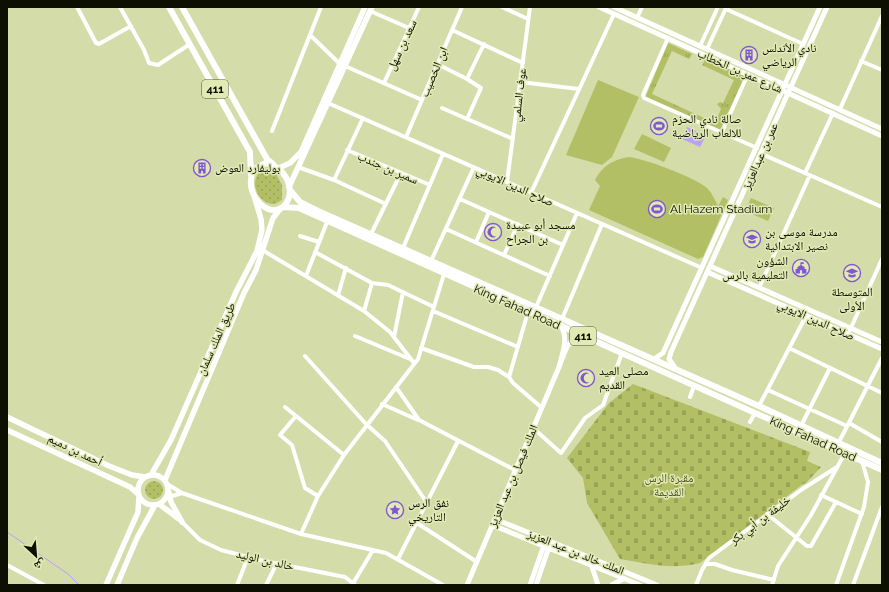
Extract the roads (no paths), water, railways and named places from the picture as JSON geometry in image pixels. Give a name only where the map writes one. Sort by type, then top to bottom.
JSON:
[{"type":"main road","name":"411","points":[[169,7],[250,152],[251,175]]},
{"type":"main road","name":"411","points":[[182,7],[266,159],[273,164]]},
{"type":"main road","points":[[290,189],[285,174],[273,164],[259,164],[254,168],[251,175],[250,183],[255,198],[268,209],[274,210],[282,208],[289,198],[290,189],[298,167],[328,103],[365,7]]},
{"type":"main road","points":[[279,168],[290,163],[301,152],[342,65],[371,9]]},
{"type":"main road","name":"King Fahad Road","points":[[290,189],[300,202],[759,406],[838,444],[882,463]]},
{"type":"main road","name":"طريق الملك سلمان","points":[[148,476],[171,440],[236,292],[256,251],[262,230],[260,210],[255,198]]},
{"type":"main road","name":"King Fahad Road","points":[[282,208],[299,208],[327,222],[561,326],[572,334],[583,336],[622,353],[882,470]]},
{"type":"main road","name":"طريق الملك سلمان","points":[[167,485],[180,443],[264,251],[273,218],[282,208]]},
{"type":"main road","name":"أحمد بن دميم","points":[[7,417],[109,466],[132,475],[148,476]]},
{"type":"main road","points":[[799,432],[801,426]]},
{"type":"main road","name":"أحمد بن دميم","points":[[7,430],[130,487],[139,495]]},
{"type":"main road","points":[[106,585],[138,512],[139,484],[148,476],[159,476],[167,485],[168,497],[182,522]]},
{"type":"main road","points":[[139,495],[146,503],[157,504],[182,522]]},
{"type":"main road","points":[[116,585],[137,538],[157,504],[168,497]]},
{"type":"street","points":[[77,7],[96,42],[99,44],[130,26]]},
{"type":"street","points":[[120,7],[149,63],[158,65],[190,44]]},
{"type":"street","points":[[272,131],[321,7]]},
{"type":"street","name":"سعد بن سهل","points":[[384,83],[419,7]]},
{"type":"street","name":"ابن الخصيب","points":[[406,137],[462,7]]},
{"type":"street","points":[[502,7],[528,19]]},
{"type":"street","name":"عوف السلمي","points":[[507,182],[530,7]]},
{"type":"street","name":"شارع عمر بن الخطاب","points":[[599,7],[882,136]]},
{"type":"street","name":"شارع عمر بن الخطاب","points":[[614,7],[882,129]]},
{"type":"street","points":[[637,18],[642,7]]},
{"type":"street","points":[[700,46],[718,7]]},
{"type":"street","name":"عمر بن عبدالعزيز","points":[[654,359],[663,353],[820,7]]},
{"type":"street","name":"عمر بن عبدالعزيز","points":[[677,370],[671,364],[669,356],[762,154],[827,7]]},
{"type":"street","points":[[707,49],[726,8],[803,44]]},
{"type":"street","points":[[371,9],[409,28]]},
{"type":"street","points":[[531,193],[614,14]]},
{"type":"street","points":[[840,109],[882,16]]},
{"type":"street","points":[[452,30],[523,63]]},
{"type":"street","points":[[310,35],[342,65],[422,100]]},
{"type":"street","points":[[668,38],[643,97],[757,148]]},
{"type":"street","points":[[467,79],[484,44]]},
{"type":"street","points":[[862,61],[882,70]]},
{"type":"street","points":[[437,64],[481,88],[467,119]]},
{"type":"street","points":[[722,132],[748,74]]},
{"type":"street","points":[[520,82],[579,89]]},
{"type":"street","name":"صلاح الدين الايوبي","points":[[328,103],[702,268]]},
{"type":"street","points":[[442,108],[513,140]]},
{"type":"street","points":[[759,288],[833,113]]},
{"type":"street","points":[[334,180],[363,118]]},
{"type":"street","name":"سمير بن جندب","points":[[347,150],[430,185]]},
{"type":"street","points":[[402,248],[443,154]]},
{"type":"street","points":[[762,154],[882,207]]},
{"type":"street","points":[[298,167],[334,180],[386,204]]},
{"type":"street","points":[[431,261],[474,167]]},
{"type":"street","points":[[371,234],[401,173]]},
{"type":"street","points":[[460,199],[563,245]]},
{"type":"street","points":[[476,242],[489,212]]},
{"type":"street","points":[[536,307],[577,213]]},
{"type":"street","points":[[306,276],[327,222]]},
{"type":"street","points":[[504,255],[518,224]]},
{"type":"street","points":[[562,319],[602,224]]},
{"type":"street","points":[[446,228],[550,276]]},
{"type":"street","points":[[300,236],[319,242]]},
{"type":"street","points":[[264,251],[364,311],[394,337],[413,361]]},
{"type":"street","points":[[315,252],[372,282],[388,285],[433,309],[518,347]]},
{"type":"street","points":[[849,331],[882,259]]},
{"type":"street","name":"صلاح الدين الايوبي","points":[[710,266],[849,331],[882,349]]},
{"type":"street","points":[[338,295],[346,268]]},
{"type":"street","name":"صلاح الدين الايوبي","points":[[707,272],[806,316],[882,342]]},
{"type":"street","points":[[301,534],[318,496],[344,455],[366,424],[396,387],[421,348],[444,274]]},
{"type":"street","points":[[364,311],[372,282]]},
{"type":"street","points":[[394,337],[403,292]]},
{"type":"street","points":[[509,377],[528,312]]},
{"type":"street","points":[[759,406],[806,316]]},
{"type":"street","points":[[559,367],[570,342],[574,324]]},
{"type":"street","points":[[559,367],[565,340],[565,334],[561,326]]},
{"type":"street","points":[[565,340],[572,334]]},
{"type":"street","points":[[355,336],[413,361]]},
{"type":"street","points":[[421,348],[474,367],[493,368],[509,377],[513,383],[542,408]]},
{"type":"street","points":[[789,348],[869,385],[882,393]]},
{"type":"street","points":[[533,428],[561,453],[585,418],[603,405],[622,353]]},
{"type":"street","points":[[305,356],[366,424],[390,448],[427,503]]},
{"type":"street","points":[[838,444],[882,358]]},
{"type":"street","name":"الملك فيصل بن عبد العزيز","points":[[467,585],[559,367]]},
{"type":"street","points":[[801,426],[830,368]]},
{"type":"street","points":[[690,397],[694,386]]},
{"type":"street","points":[[396,387],[419,420]]},
{"type":"street","points":[[768,390],[848,425],[882,442]]},
{"type":"street","points":[[382,404],[419,420],[515,470]]},
{"type":"street","points":[[285,407],[344,455]]},
{"type":"street","points":[[750,422],[755,413]]},
{"type":"street","points":[[296,416],[280,434],[292,445],[305,488],[318,496]]},
{"type":"street","points":[[398,559],[458,441]]},
{"type":"street","name":"خليفة بن أبي بكر","points":[[772,585],[778,566],[845,453]]},
{"type":"street","points":[[836,585],[862,514],[868,482],[862,461]]},
{"type":"street","name":"خليفة بن أبي بكر","points":[[696,585],[709,558],[767,514],[837,467]]},
{"type":"street","points":[[167,485],[182,493],[301,534],[386,553],[443,585]]},
{"type":"street","points":[[168,497],[182,493]]},
{"type":"street","points":[[821,495],[862,514]]},
{"type":"street","points":[[767,514],[807,546],[811,546],[836,502]]},
{"type":"street","points":[[853,585],[876,518],[882,507]]},
{"type":"street","points":[[876,518],[882,520]]},
{"type":"street","name":"الملك خالد بن عبد العزيز","points":[[495,519],[657,585]]},
{"type":"street","name":"خالد بن الوليد","points":[[182,522],[192,534],[209,544],[277,563],[338,575],[345,577],[353,584]]},
{"type":"street","points":[[417,523],[477,562]]},
{"type":"street","name":"الملك خالد بن عبد العزيز","points":[[492,525],[546,546],[592,567],[640,585]]},
{"type":"street","points":[[530,585],[546,546]]},
{"type":"street","points":[[536,585],[546,546]]},
{"type":"street","points":[[353,584],[373,550]]},
{"type":"street","points":[[237,585],[248,556]]},
{"type":"street","points":[[266,585],[277,563]]},
{"type":"street","points":[[706,564],[715,564],[732,570],[774,580]]},
{"type":"street","points":[[7,565],[44,585]]},
{"type":"street","points":[[592,567],[598,585],[604,585]]},
{"type":"street","points":[[612,585],[623,579]]},
{"type":"waterway","points":[[7,532],[68,574],[79,585]]},
{"type":"place","name":"نادي الأندلس الرياضي","points":[[749,55]]},
{"type":"place","name":"صالة نادي الحزم للالعاب الرياضية","points":[[659,126]]},
{"type":"place","name":"بوليفارد العوض","points":[[202,168]]},
{"type":"place","name":"Al Hazem Stadium","points":[[657,209]]},
{"type":"place","name":"مسجد أبو عبيدة بن الجراح","points":[[493,232]]},
{"type":"place","name":"مدرسة موسى بن نصير الابتدائية","points":[[752,239]]},
{"type":"place","name":"الشؤون التعليمية بالرس","points":[[801,268]]},
{"type":"place","name":"المتوسطة الأولى","points":[[852,273]]},
{"type":"place","name":"مصلى العيد القديم","points":[[586,378]]},
{"type":"place","name":"نفق الرس التاريخي","points":[[395,510]]},
{"type":"park label","name":"مقبرة الرس القديمة","points":[[669,485]]}]
